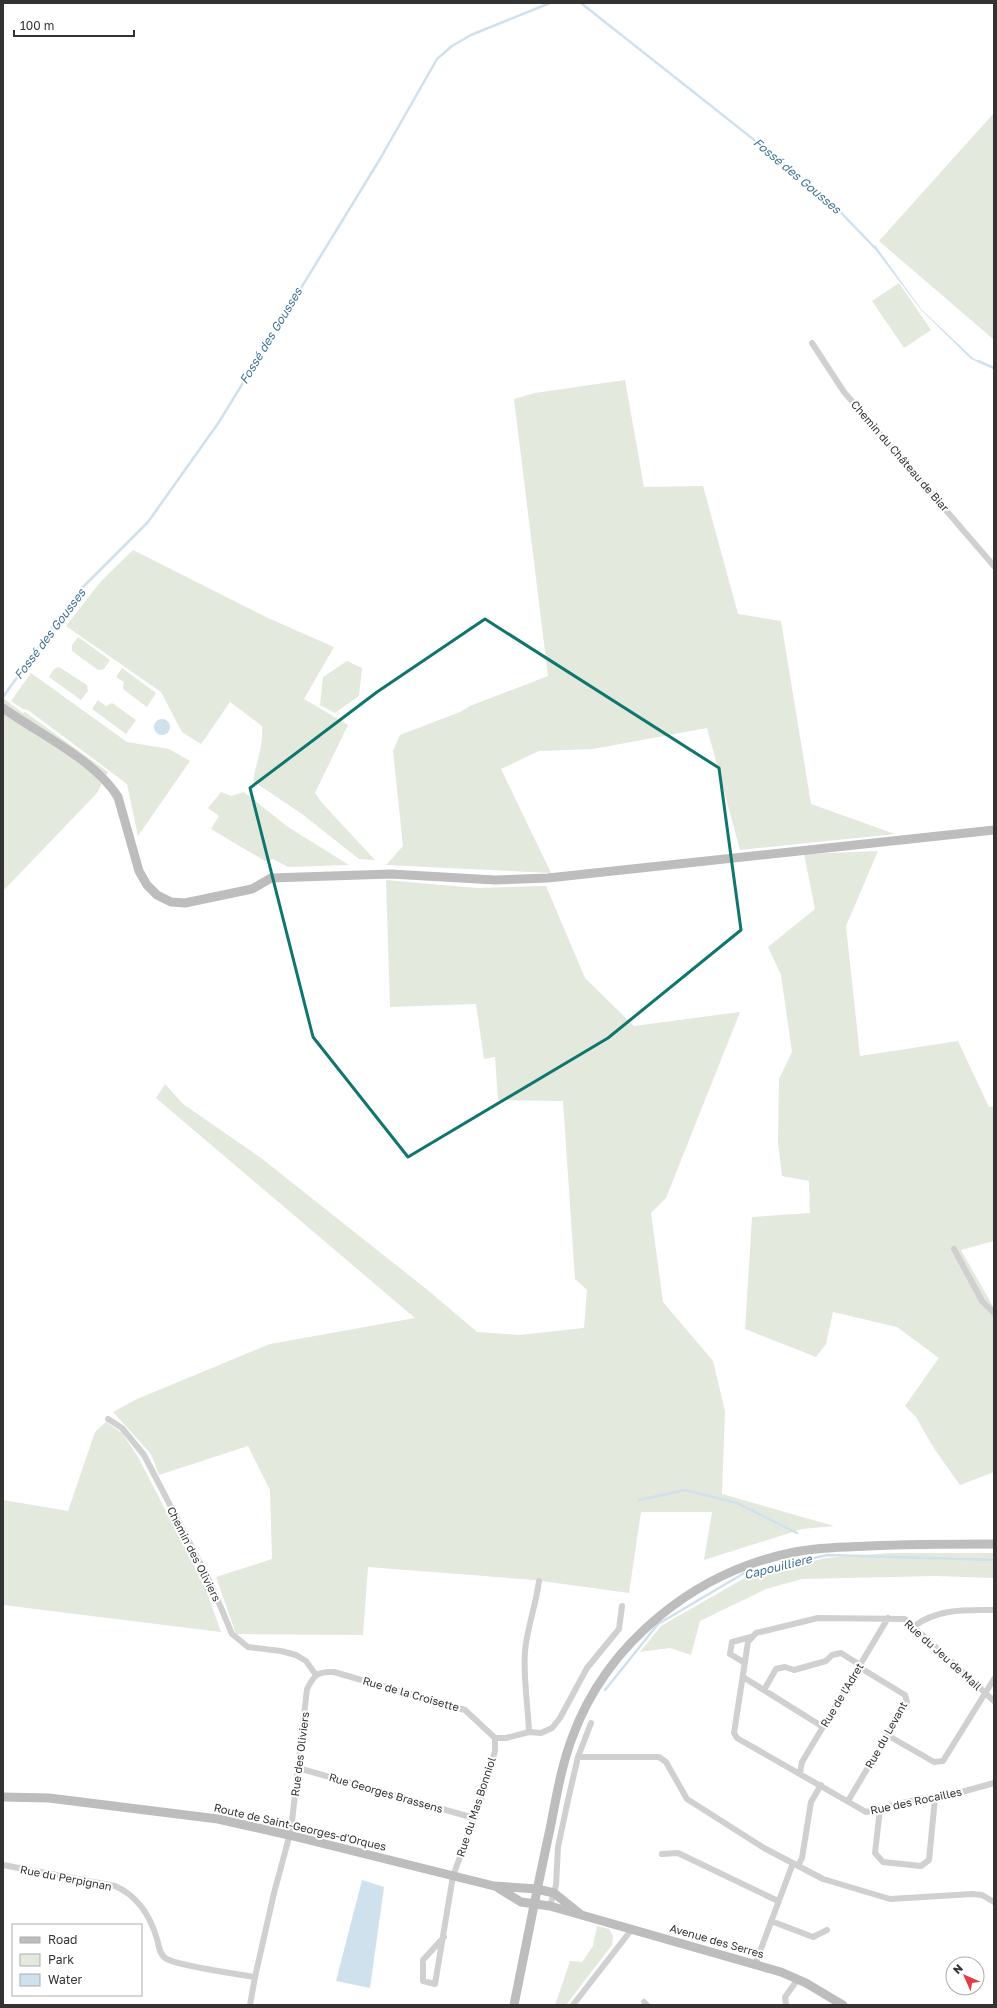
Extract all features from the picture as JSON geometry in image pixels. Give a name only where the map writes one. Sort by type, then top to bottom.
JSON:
[{"type":"street","name":"Chemin du Château de Biar","points":[[812,342],[844,392],[994,566]]},
{"type":"street","points":[[3,708],[89,766],[111,786],[118,797],[139,871],[147,885],[157,895],[171,902],[185,903],[252,889],[271,878],[391,874],[495,880],[548,878],[994,830]]},
{"type":"street","points":[[954,1249],[982,1302],[994,1313]]},
{"type":"street","name":"Chemin des Oliviers","points":[[108,1419],[122,1428],[144,1455],[211,1584],[232,1634],[248,1647],[281,1651],[296,1655],[306,1661],[316,1675]]},
{"type":"street","points":[[514,2005],[537,1889],[572,1738],[600,1681],[630,1645],[662,1612],[692,1591],[722,1575],[767,1558],[796,1551],[826,1547],[900,1544],[994,1544]]},
{"type":"street","points":[[529,1732],[524,1673],[525,1654],[539,1581]]},
{"type":"street","points":[[496,1738],[506,1738],[529,1732],[547,1731],[557,1723],[587,1668],[619,1629],[622,1606]]},
{"type":"street","points":[[913,1627],[929,1618],[952,1610],[994,1610]]},
{"type":"street","name":"Rue du Jeu de Mail","points":[[745,1663],[730,1654],[732,1642],[751,1637],[761,1632],[818,1618],[904,1619],[994,1701]]},
{"type":"street","name":"Rue de l'Adret","points":[[800,1773],[802,1762],[888,1618]]},
{"type":"street","name":"Rue des Rocailles","points":[[751,1637],[748,1642],[734,1733],[737,1738],[866,1812],[919,1799],[935,1798],[994,1783]]},
{"type":"street","name":"Rue du Levant","points":[[764,1690],[776,1669],[785,1667],[794,1670],[826,1661],[832,1655],[841,1653],[905,1695],[907,1702],[848,1801]]},
{"type":"street","name":"Rue de la Croisette","points":[[316,1675],[324,1671],[334,1672],[465,1710],[496,1738]]},
{"type":"street","name":"Rue des Oliviers","points":[[289,1835],[307,1689],[316,1675]]},
{"type":"street","points":[[743,1678],[823,1727]]},
{"type":"street","points":[[887,1736],[934,1762],[943,1761],[994,1678]]},
{"type":"street","points":[[550,1906],[554,1893],[558,1847],[578,1757],[591,1723]]},
{"type":"street","name":"Rue du Mas Bonniol","points":[[444,1937],[423,1960],[423,1982],[435,1984],[444,1937],[453,1876],[474,1818],[493,1757],[496,1738]]},
{"type":"street","points":[[578,1757],[659,1757],[666,1762],[687,1799],[764,1848],[823,1879],[890,1899],[972,1894],[982,1896],[994,1902]]},
{"type":"street","name":"Rue Georges Brassens","points":[[298,1768],[474,1818]]},
{"type":"street","points":[[755,1965],[778,1901],[795,1865],[802,1858],[811,1802],[821,1785]]},
{"type":"street","name":"Route de Saint-Georges-d'Orques","points":[[3,1797],[49,1798],[218,1819],[289,1835],[494,1886],[537,1889]]},
{"type":"street","points":[[880,1809],[875,1852],[883,1862],[921,1866],[929,1860],[935,1798]]},
{"type":"street","points":[[250,2005],[254,1977],[289,1835]]},
{"type":"street","points":[[662,1854],[678,1853],[778,1901]]},
{"type":"street","name":"Rue du Perpignan","points":[[3,1865],[115,1886],[125,1890],[142,1905],[156,1937],[161,1954],[167,1959],[196,1967],[254,1977]]},
{"type":"street","name":"Route de Saint-Georges-d'Orques","points":[[494,1886],[520,1902],[534,1904]]},
{"type":"street","name":"Avenue des Serres","points":[[537,1889],[554,1893],[580,1914]]},
{"type":"street","name":"Avenue des Serres","points":[[534,1904],[550,1906],[580,1914],[798,1979],[831,2002],[843,2005]]},
{"type":"street","points":[[771,1921],[813,1937],[827,1930]]},
{"type":"street","points":[[573,2005],[632,1929]]},
{"type":"street","points":[[786,2005],[785,1997],[798,1979]]},
{"type":"highlighted area","points":[[485,619],[719,768],[741,930],[608,1038],[408,1157],[313,1037],[250,788],[377,692]]},
{"type":"green space","points":[[994,113],[994,338],[993,339],[879,241]]},
{"type":"green space","points":[[899,283],[931,330],[904,348],[872,301]]},
{"type":"green space","points":[[625,380],[644,487],[703,486],[738,614],[781,621],[811,804],[895,834],[740,850],[707,728],[593,749],[539,751],[501,769],[551,873],[386,865],[403,846],[393,751],[400,735],[548,676],[514,399],[535,393]]},
{"type":"green space","points":[[133,550],[268,618],[334,647],[304,699],[348,725],[315,793],[323,804],[375,860],[359,859],[302,814],[253,781],[261,747],[262,726],[230,702],[201,744],[182,732],[161,692],[66,626],[102,580]]},
{"type":"green space","points":[[78,637],[110,660],[104,669],[98,670],[72,651],[72,645]]},
{"type":"green space","points":[[347,661],[362,668],[359,696],[335,713],[320,705],[323,677]]},
{"type":"green space","points":[[59,667],[87,685],[88,691],[81,700],[49,677],[54,669]]},
{"type":"green space","points":[[122,668],[156,693],[147,707],[123,689],[124,682],[116,677]]},
{"type":"green space","points":[[31,673],[127,742],[169,749],[190,761],[138,836],[127,784],[28,710],[23,709],[11,701]]},
{"type":"green space","points":[[3,698],[23,713],[25,712],[108,772],[97,793],[3,891]]},
{"type":"green space","points":[[98,700],[106,706],[112,703],[136,720],[126,734],[92,709]]},
{"type":"green space","points":[[221,792],[231,796],[244,792],[288,827],[349,865],[288,867],[273,859],[265,861],[211,829],[219,816],[208,808]]},
{"type":"green space","points":[[878,851],[846,926],[860,1056],[958,1041],[989,1107],[994,1106],[994,1241],[961,1250],[994,1308],[994,1472],[960,1485],[935,1450],[916,1417],[905,1406],[939,1358],[897,1327],[833,1312],[826,1344],[816,1357],[745,1329],[752,1217],[810,1213],[809,1181],[782,1176],[778,1142],[779,1079],[792,1052],[781,975],[768,947],[815,909],[804,854]]},
{"type":"green space","points":[[386,880],[477,888],[546,886],[585,978],[634,1026],[740,1012],[666,1198],[651,1213],[663,1302],[713,1361],[725,1411],[722,1494],[834,1526],[802,1529],[704,1560],[712,1512],[641,1512],[629,1593],[534,1580],[368,1567],[363,1635],[236,1634],[216,1577],[272,1559],[270,1490],[248,1446],[159,1475],[151,1454],[113,1412],[137,1399],[270,1344],[415,1318],[156,1098],[165,1084],[183,1104],[261,1158],[430,1292],[477,1332],[519,1335],[584,1328],[587,1290],[575,1279],[563,1101],[498,1100],[495,1057],[484,1059],[476,1004],[390,1007]]},
{"type":"green space","points":[[106,1422],[122,1433],[138,1457],[204,1584],[221,1632],[3,1605],[3,1500],[68,1511],[95,1432]]},
{"type":"green space","points":[[890,1553],[994,1553],[994,1578],[936,1576],[802,1579],[766,1589],[700,1621],[691,1655],[670,1648],[640,1652],[661,1626],[748,1576],[826,1558]]},
{"type":"green space","points":[[597,1926],[609,1929],[613,1936],[612,1945],[566,2005],[555,2005],[570,1961],[582,1962],[593,1946]]},
{"type":"water","points":[[875,245],[921,309],[973,358],[994,369],[971,359],[921,310],[874,248]]},
{"type":"water","points":[[162,719],[169,724],[170,727],[165,734],[162,735],[155,730],[154,727],[159,720]]},
{"type":"water","points":[[362,1880],[384,1887],[370,1988],[336,1981]]},
{"type":"waterway","name":"Fossé des Gousses","points":[[3,697],[79,591],[148,522],[219,422],[380,159],[437,59],[452,46],[471,35],[550,3]]},
{"type":"waterway","name":"Fossé des Gousses","points":[[581,3],[825,196],[875,248]]},
{"type":"waterway","name":"Fossé des Gousses","points":[[978,361],[994,368]]},
{"type":"waterway","name":"Capouilliere","points":[[639,1500],[685,1490],[737,1503],[797,1533]]},
{"type":"waterway","name":"Capouilliere","points":[[605,1690],[658,1624],[746,1572],[828,1555],[994,1560]]}]
